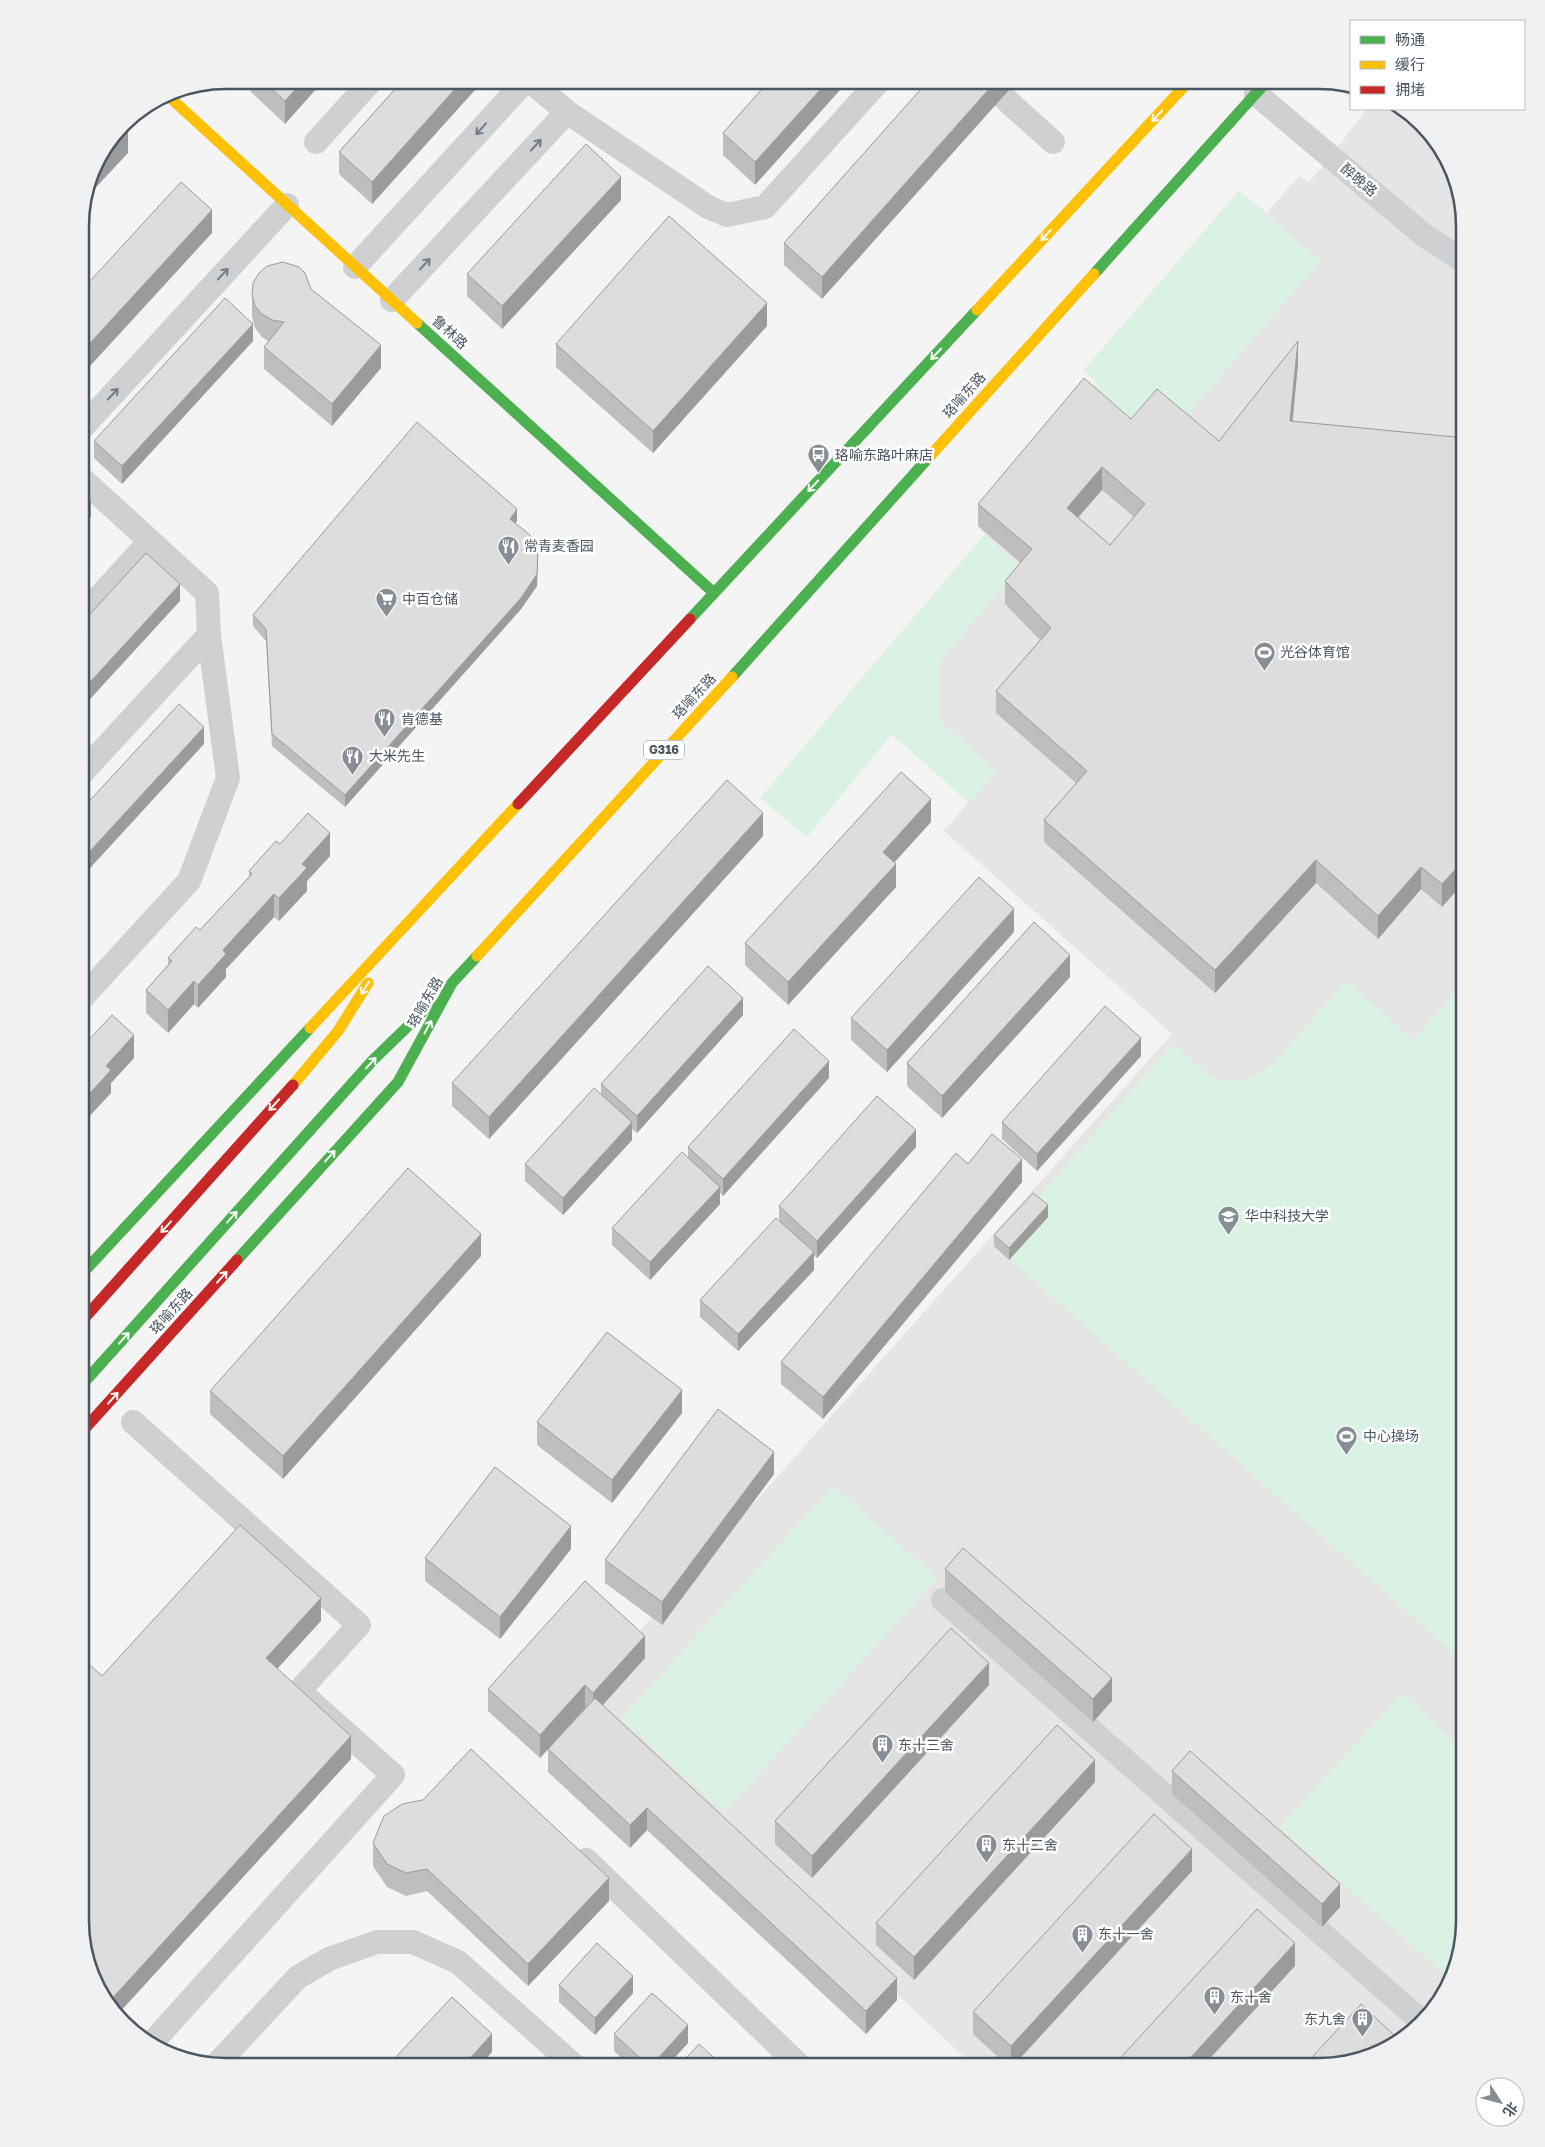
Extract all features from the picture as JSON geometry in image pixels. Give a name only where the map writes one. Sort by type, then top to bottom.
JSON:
[{"type":"main road","points":[[89,1266],[1182,89]]},
{"type":"main road","name":"珞喻东路","points":[[89,1424],[398,1082],[452,983],[725,684],[1260,89]]},
{"type":"main road","name":"鲁林路","points":[[172,100],[714,593]]},
{"type":"main road","points":[[89,1313],[307,1069],[338,1031],[400,932]]},
{"type":"main road","points":[[89,1378],[373,1060],[452,983]]},
{"type":"street","points":[[316,142],[364,89]]},
{"type":"street","points":[[355,267],[519,89]]},
{"type":"street","points":[[538,89],[567,112],[708,207],[726,215],[765,207],[872,89]]},
{"type":"street","name":"醉晚路","points":[[1264,89],[1424,236],[1456,256]]},
{"type":"street","points":[[1003,97],[1053,142]]},
{"type":"street","points":[[392,300],[567,112]]},
{"type":"street","points":[[89,420],[287,205]]},
{"type":"street","points":[[89,485],[207,593],[209,635],[228,778],[189,880],[89,990]]},
{"type":"street","points":[[89,608],[150,541]]},
{"type":"street","points":[[89,765],[209,635]]},
{"type":"street","points":[[133,1422],[359,1625],[299,1691],[393,1775],[156,2039]]},
{"type":"street","points":[[943,1600],[1417,2017]]},
{"type":"street","points":[[568,1842],[791,2058]]},
{"type":"street","points":[[222,2058],[298,1977],[329,1958],[378,1942],[413,1942],[458,1962],[566,2058]]},
{"type":"shaded area","points":[[1341,90],[1350,92],[1350,98]]},
{"type":"shaded area","name":"华中科技大学","points":[[1392,110],[1410,123],[1428,142],[1446,173],[1452,190],[1456,226],[1456,1921],[1452,1957],[1438,1990],[1416,2018],[1388,2040],[1355,2054],[1320,2058],[965,2058],[579,1699],[1172,1034],[944,831],[969,802],[847,695],[985,535],[978,526],[1084,401],[1097,382],[1084,370],[1239,191],[1267,213],[1299,176],[1309,182],[1365,111]]},
{"type":"green space","points":[[1239,191],[1320,261],[1176,428],[1131,442],[1084,401],[1097,382],[1084,370]]},
{"type":"green space","points":[[985,534],[1020,567],[939,662],[939,720],[997,771],[969,803],[892,734],[807,837],[760,798]]},
{"type":"green space","name":"中心操场","points":[[1346,981],[1413,1040],[1456,991],[1456,1655],[995,1246],[1173,1044],[1212,1078],[1234,1081],[1253,1078],[1275,1062]]},
{"type":"green space","points":[[833,1486],[937,1578],[811,1717],[707,1624]]},
{"type":"green space","points":[[706,1625],[810,1718],[767,1765],[664,1672]]},
{"type":"green space","points":[[663,1673],[766,1766],[724,1812],[621,1719]]},
{"type":"green space","points":[[1402,1694],[1456,1743],[1456,1921],[1452,1957],[1446,1975],[1279,1827]]},
{"type":"building","points":[[272,89],[296,89],[285,101]]},
{"type":"building","points":[[395,89],[455,89],[372,182],[339,152]]},
{"type":"building","points":[[762,89],[821,89],[755,162],[723,133]]},
{"type":"building","points":[[921,89],[989,89],[822,277],[784,243]]},
{"type":"building","points":[[586,144],[621,177],[502,306],[467,274]]},
{"type":"building","points":[[181,182],[212,210],[89,344],[89,282]]},
{"type":"building","points":[[669,216],[767,303],[653,431],[556,344]]},
{"type":"building","points":[[283,262],[299,267],[305,273],[311,289],[381,345],[332,404],[264,347],[284,322],[272,320],[262,314],[255,306],[252,295],[253,283],[259,273],[267,266]]},
{"type":"building","points":[[225,298],[253,324],[122,466],[94,441]]},
{"type":"building","points":[[1298,341],[1290,421],[1456,437],[1456,869],[1442,884],[1421,867],[1378,916],[1316,860],[1215,970],[1044,820],[1087,771],[996,691],[1051,628],[1005,581],[1032,549],[978,504],[1084,378],[1131,419],[1157,389],[1219,441]],"holes":[[[1102,467],[1145,504],[1110,545],[1067,508]]]},
{"type":"building","name":"中百仓储","points":[[417,422],[517,509],[510,519],[530,535],[538,550],[537,574],[521,598],[345,795],[272,734],[266,629],[253,615]]},
{"type":"building","points":[[146,553],[180,584],[89,683],[89,615]]},
{"type":"building","points":[[179,704],[204,727],[89,852],[89,801]]},
{"type":"building","points":[[901,772],[931,799],[883,852],[896,864],[788,982],[745,943]]},
{"type":"building","points":[[727,780],[763,813],[489,1117],[452,1083]]},
{"type":"building","points":[[308,813],[330,833],[302,864],[307,868],[279,898],[274,894],[223,950],[226,954],[198,985],[194,981],[168,1010],[146,990],[172,961],[168,958],[196,927],[200,930],[252,874],[249,871],[276,841],[280,844]]},
{"type":"building","points":[[979,877],[1014,909],[887,1050],[851,1018]]},
{"type":"building","points":[[1034,922],[1070,955],[942,1096],[907,1063]]},
{"type":"building","points":[[708,966],[743,998],[637,1116],[601,1084]]},
{"type":"building","points":[[1105,1006],[1141,1038],[1037,1154],[1002,1122]]},
{"type":"building","points":[[112,1015],[134,1035],[106,1066],[111,1070],[89,1094],[89,1040]]},
{"type":"building","points":[[794,1029],[829,1061],[723,1179],[688,1147]]},
{"type":"building","points":[[594,1088],[632,1122],[563,1198],[525,1164]]},
{"type":"building","points":[[877,1096],[916,1130],[817,1241],[779,1206]]},
{"type":"building","points":[[992,1134],[1022,1159],[823,1397],[781,1362],[956,1153],[968,1164]]},
{"type":"building","points":[[682,1152],[720,1187],[650,1262],[612,1228]]},
{"type":"building","points":[[408,1168],[481,1234],[283,1456],[210,1391]]},
{"type":"building","points":[[1033,1193],[1048,1205],[1009,1248],[994,1235]]},
{"type":"building","points":[[776,1218],[814,1252],[738,1334],[700,1300]]},
{"type":"building","points":[[607,1332],[682,1390],[612,1480],[537,1422]]},
{"type":"building","points":[[718,1409],[774,1452],[662,1602],[605,1560]]},
{"type":"building","points":[[495,1467],[571,1526],[500,1617],[425,1558]]},
{"type":"building","points":[[240,1525],[321,1598],[266,1658],[351,1736],[113,1998],[99,1974],[93,1957],[89,1921],[89,1664],[102,1676]]},
{"type":"building","points":[[963,1548],[1112,1678],[1093,1699],[945,1569]]},
{"type":"building","points":[[585,1581],[645,1636],[593,1693],[585,1685],[540,1735],[488,1689]]},
{"type":"building","name":"东十三舍","points":[[951,1628],[989,1663],[812,1856],[775,1821]]},
{"type":"building","points":[[595,1698],[897,1978],[866,2011],[647,1808],[630,1825],[548,1749]]},
{"type":"building","name":"东十二舍","points":[[1057,1725],[1095,1760],[914,1957],[876,1923]]},
{"type":"building","points":[[471,1749],[609,1878],[528,1964],[427,1869],[406,1873],[387,1864],[373,1843],[384,1816],[402,1804],[423,1800]]},
{"type":"building","points":[[1190,1751],[1340,1884],[1322,1904],[1172,1771]]},
{"type":"building","name":"东十一舍","points":[[1154,1814],[1192,1849],[1011,2046],[973,2012]]},
{"type":"building","name":"东十舍","points":[[1257,1909],[1295,1943],[1190,2058],[1120,2058]]},
{"type":"building","points":[[597,1943],[633,1976],[595,2018],[559,1985]]},
{"type":"building","points":[[652,1993],[688,2025],[658,2058],[640,2058],[614,2034]]},
{"type":"building","points":[[452,1997],[492,2034],[470,2058],[395,2058]]},
{"type":"building","points":[[1361,2004],[1394,2036],[1372,2048],[1355,2054],[1311,2058]]},
{"type":"building","points":[[699,2044],[714,2058],[686,2058]]},
{"type":"traffic: fast","points":[[1094,274],[1260,89]]},
{"type":"traffic: fast","points":[[690,619],[977,310]]},
{"type":"traffic: fast","points":[[417,323],[714,593]]},
{"type":"traffic: fast","points":[[732,677],[931,455]]},
{"type":"traffic: fast","points":[[237,1260],[398,1082],[452,983],[477,956]]},
{"type":"traffic: fast","points":[[89,1377],[373,1060],[432,1003]]},
{"type":"traffic: fast","points":[[89,1266],[310,1028]]},
{"type":"traffic: slow","points":[[977,310],[1182,89]]},
{"type":"traffic: slow","points":[[172,99],[417,323]]},
{"type":"traffic: slow","points":[[931,455],[1094,274]]},
{"type":"traffic: slow","points":[[477,956],[732,677]]},
{"type":"traffic: slow","points":[[310,1028],[518,804]]},
{"type":"traffic: slow","points":[[293,1085],[338,1031],[368,983]]},
{"type":"traffic: jam","points":[[518,804],[690,619]]},
{"type":"traffic: jam","points":[[89,1313],[293,1085]]},
{"type":"traffic: jam","points":[[89,1424],[237,1260]]},
{"type":"place","name":"珞喻东路叶麻店","points":[[819,474]]},
{"type":"place","name":"常青麦香园","points":[[508,565]]},
{"type":"place","name":"中百仓储","points":[[386,618]]},
{"type":"place","name":"光谷体育馆","points":[[1264,671]]},
{"type":"place","name":"肯德基","points":[[385,738]]},
{"type":"place","name":"大米先生","points":[[353,775]]},
{"type":"place","name":"华中科技大学","points":[[1229,1235]]},
{"type":"place","name":"中心操场","points":[[1347,1455]]},
{"type":"place","name":"东十三舍","points":[[882,1764]]},
{"type":"place","name":"东十二舍","points":[[986,1864]]},
{"type":"place","name":"东十一舍","points":[[1082,1953]]},
{"type":"place","name":"东十舍","points":[[1214,2016]]},
{"type":"place","name":"东九舍","points":[[1362,2038]]}]
